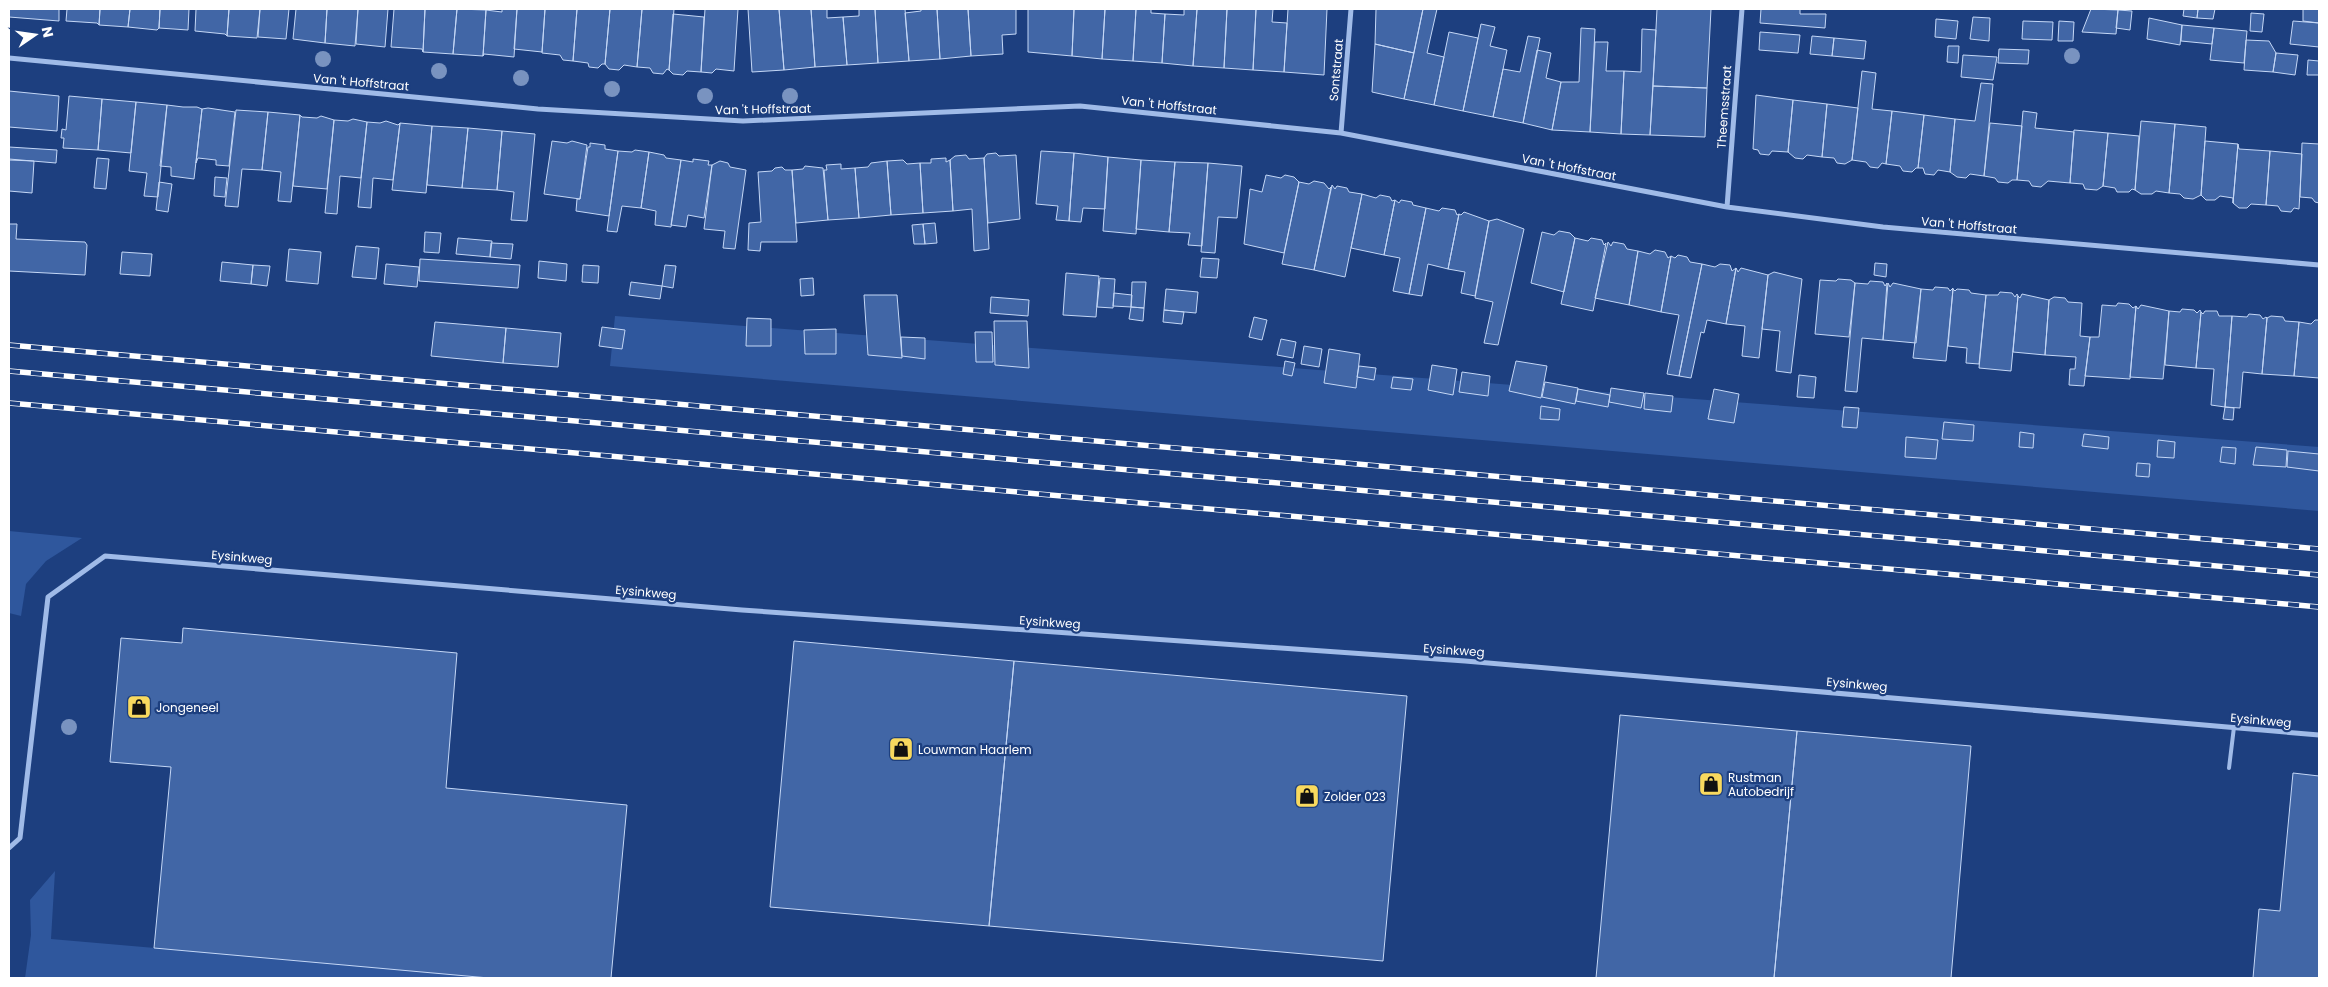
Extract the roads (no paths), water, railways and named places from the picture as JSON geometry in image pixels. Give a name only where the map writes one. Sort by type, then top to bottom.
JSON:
[{"type":"street","name":"Sontstraat","points":[[1340,133],[1351,9]]},
{"type":"street","name":"Theemsstraat","points":[[1727,207],[1742,9]]},
{"type":"street","name":"Van 't Hoffstraat","points":[[9,58],[538,109],[743,121],[1080,106],[1340,133],[1727,207],[1883,227],[2319,265]]},
{"type":"street","name":"Eysinkweg","points":[[9,848],[20,838],[48,597],[105,556],[742,610],[1465,660],[2319,735]]},
{"type":"lane","points":[[2229,768],[2234,727]]},
{"type":"railway","points":[[9,345],[2319,549]]},
{"type":"railway","points":[[9,371],[2319,575]]},
{"type":"railway","points":[[9,403],[2319,607]]},
{"type":"place","name":"Jongeneel","points":[[139,707]]},
{"type":"place","name":"Louwman Haarlem","points":[[901,749]]},
{"type":"place","name":"Rustman Autobedrijf","points":[[1711,784]]},
{"type":"place","name":"Zolder 023","points":[[1307,796]]}]
